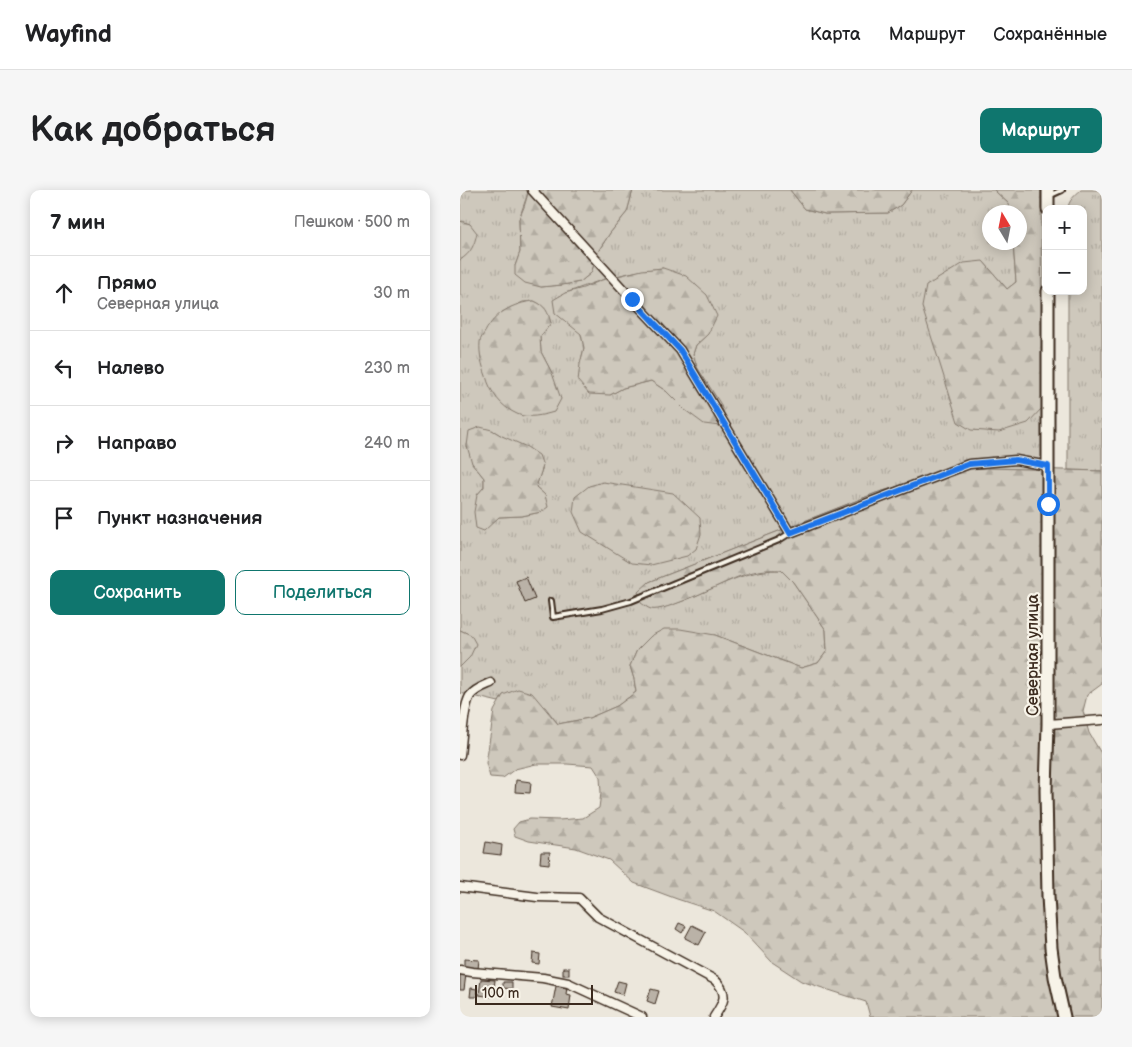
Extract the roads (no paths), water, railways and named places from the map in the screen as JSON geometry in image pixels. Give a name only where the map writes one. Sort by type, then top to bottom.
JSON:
[{"type":"main road","name":"Северная улица","points":[[1048,295],[1048,724],[1046,790],[1050,939],[1055,976],[1064,1017]]},
{"type":"street","points":[[532,190],[680,350],[790,533],[969,464],[1016,460],[1048,466]]},
{"type":"street","points":[[460,755],[465,713],[470,696],[476,690],[491,683]]},
{"type":"street","points":[[1048,724],[1102,720]]},
{"type":"street","points":[[460,887],[537,897],[579,898],[598,917],[716,980],[722,987],[724,995],[722,1004],[714,1017]]},
{"type":"street","points":[[460,970],[543,978],[568,983],[642,1017]]},
{"type":"lane","points":[[1048,193],[1062,190]]},
{"type":"lane","points":[[551,602],[553,617],[602,609],[631,601],[779,540],[790,533]]}]
